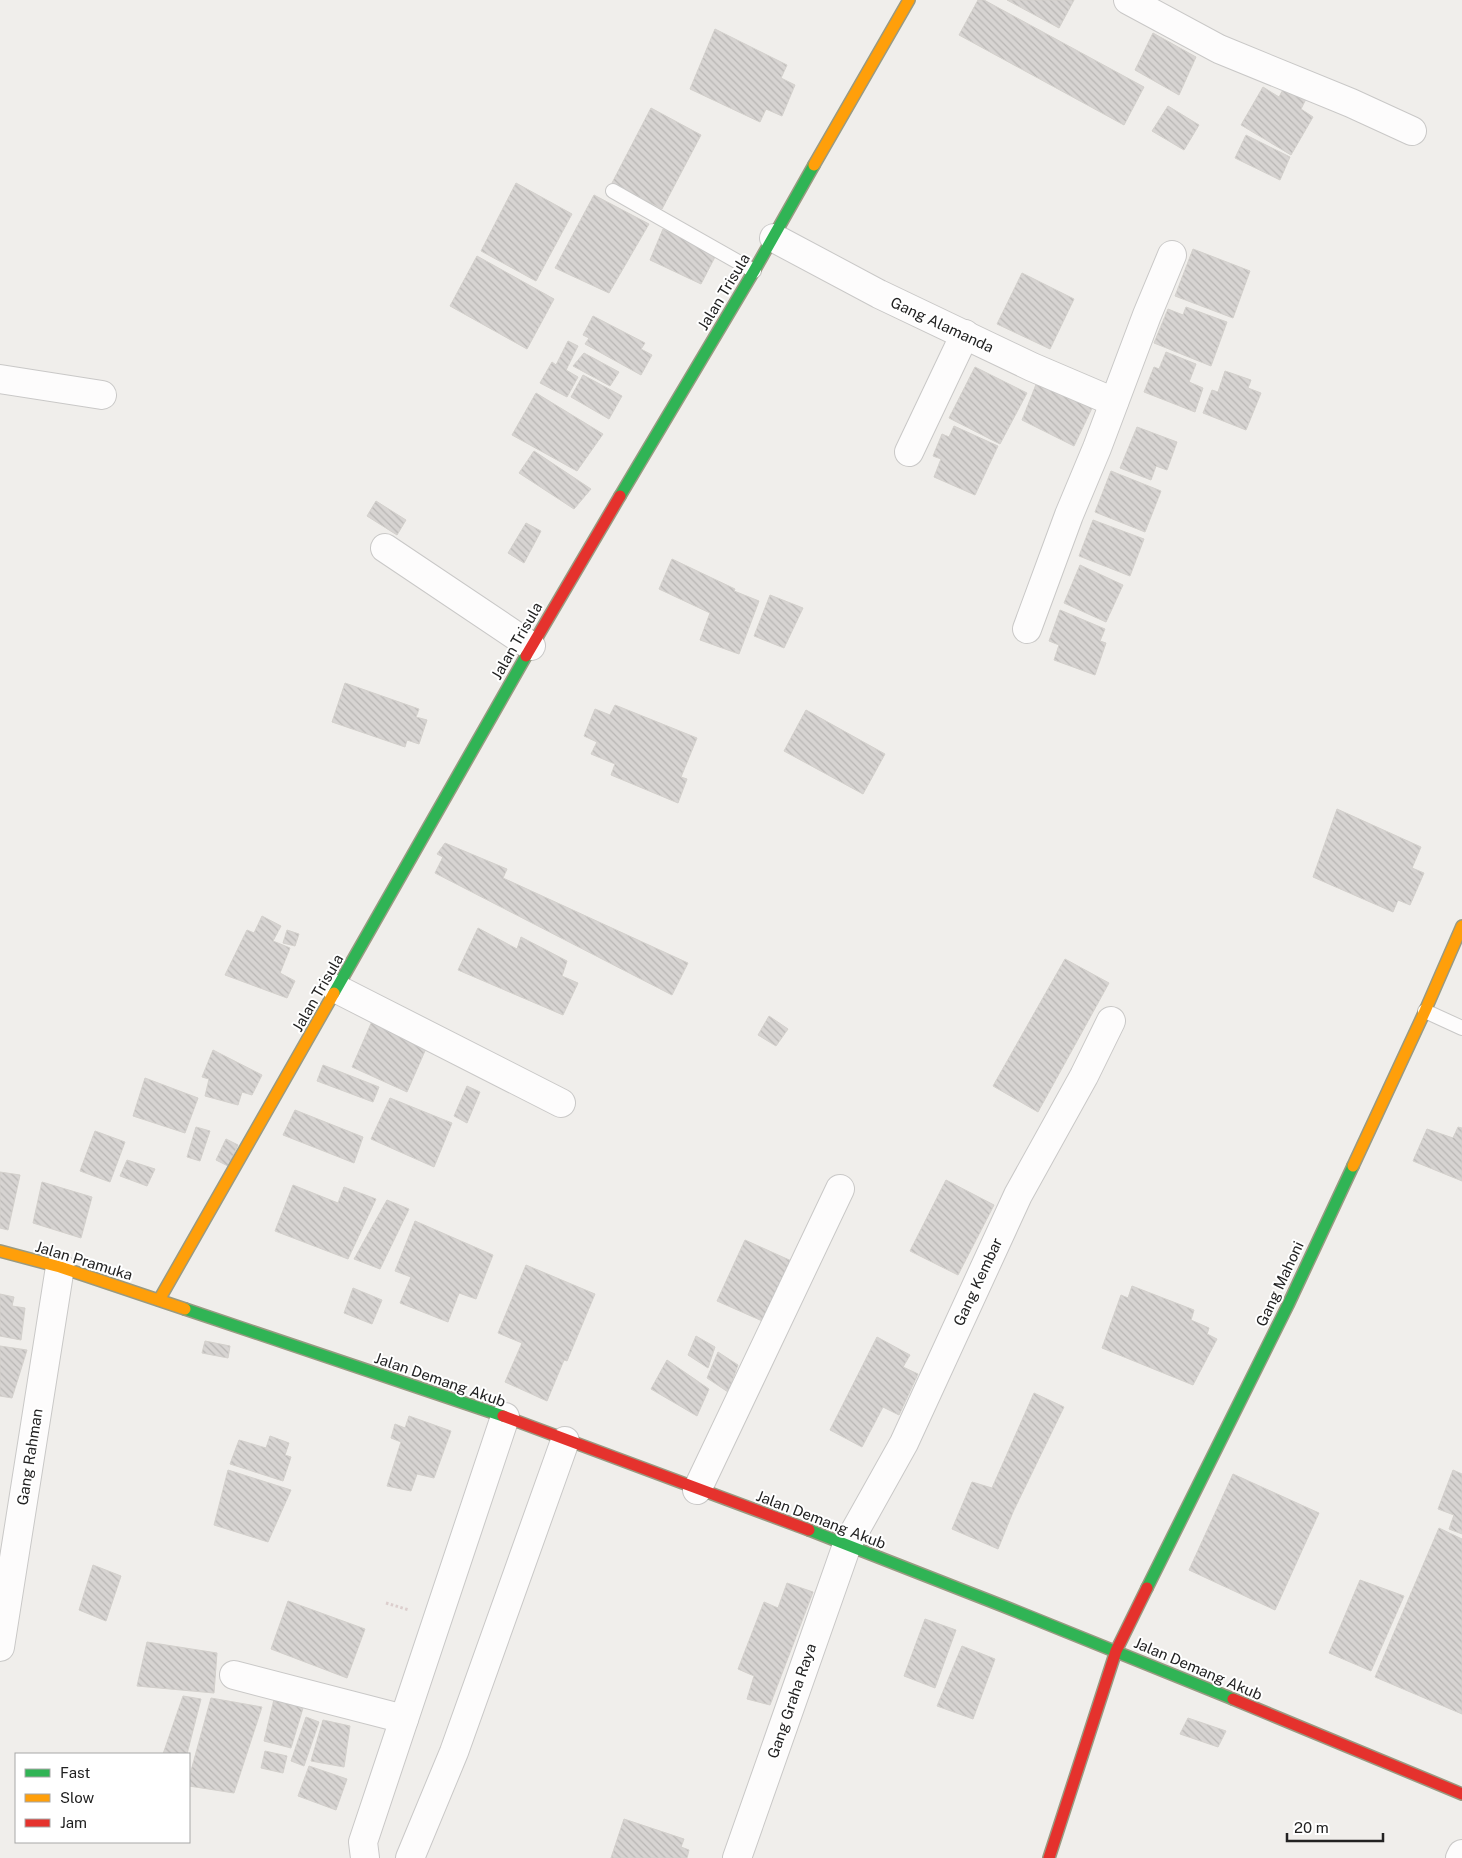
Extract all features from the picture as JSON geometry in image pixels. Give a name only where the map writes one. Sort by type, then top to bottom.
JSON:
[{"type":"street","name":"Jalan Trisula","points":[[159,1300],[531,646],[774,238],[800,188],[910,0]]},
{"type":"street","points":[[1128,0],[1219,48],[1351,103],[1412,131]]},
{"type":"street","name":"Gang Alamanda","points":[[774,238],[879,294],[965,334],[977,342],[1114,402]]},
{"type":"street","points":[[1026,629],[1172,255]]},
{"type":"street","points":[[909,452],[965,334]]},
{"type":"street","points":[[0,379],[102,396]]},
{"type":"street","points":[[385,548],[531,646]]},
{"type":"street","name":"Gang Mahoni","points":[[1049,1858],[1116,1651],[1288,1305],[1425,1011],[1462,926]]},
{"type":"street","points":[[337,989],[561,1103]]},
{"type":"street","name":"Gang Kembar","points":[[847,1544],[904,1443],[1018,1195],[1084,1076],[1111,1021]]},
{"type":"street","points":[[697,1490],[840,1189]]},
{"type":"street","name":"Jalan Pramuka","points":[[0,1251],[60,1267],[159,1300]]},
{"type":"street","name":"Gang Rahman","points":[[0,1648],[60,1267]]},
{"type":"street","name":"Jalan Demang Akub","points":[[159,1300],[505,1417],[565,1442],[847,1544],[1116,1651],[1462,1794]]},
{"type":"street","points":[[365,1858],[363,1842],[505,1417]]},
{"type":"street","points":[[410,1858],[454,1752],[565,1442]]},
{"type":"street","name":"Gang Graha Raya","points":[[737,1858],[847,1544]]},
{"type":"street","points":[[234,1675],[404,1719]]},
{"type":"street","points":[[1460,1858],[1462,1854]]},
{"type":"lane","points":[[613,191],[754,271]]},
{"type":"lane","points":[[1425,1011],[1462,1028]]},
{"type":"building","points":[[978,0],[984,0],[1144,87],[1124,125],[959,35]]},
{"type":"building","points":[[1007,0],[1074,0],[1059,28]]},
{"type":"building","points":[[715,29],[787,65],[781,78],[795,85],[782,116],[766,109],[760,122],[690,89]]},
{"type":"building","points":[[1153,33],[1196,57],[1179,95],[1135,70]]},
{"type":"building","points":[[1285,86],[1306,99],[1301,109],[1313,117],[1291,155],[1241,125],[1263,87],[1279,97]]},
{"type":"building","points":[[1168,106],[1199,125],[1184,150],[1152,131]]},
{"type":"building","points":[[651,108],[701,135],[662,209],[612,183]]},
{"type":"building","points":[[1246,135],[1290,157],[1280,180],[1235,158]]},
{"type":"building","points":[[516,183],[572,214],[536,281],[481,251]]},
{"type":"building","points":[[594,195],[649,224],[609,293],[555,268]]},
{"type":"building","points":[[663,229],[716,255],[701,284],[650,260]]},
{"type":"building","points":[[1193,249],[1250,271],[1233,318],[1175,296]]},
{"type":"building","points":[[477,256],[554,299],[527,349],[450,306]]},
{"type":"building","points":[[1022,273],[1074,299],[1050,349],[997,324]]},
{"type":"building","points":[[1186,307],[1227,322],[1211,366],[1154,343],[1168,309],[1183,315]]},
{"type":"building","points":[[593,316],[645,343],[641,349],[652,355],[641,375],[585,344],[589,338],[583,335]]},
{"type":"building","points":[[568,341],[578,346],[566,370],[578,377],[567,397],[540,383],[552,362],[556,365]]},
{"type":"building","points":[[1166,352],[1196,364],[1189,382],[1203,388],[1195,412],[1144,392],[1154,367],[1159,369]]},
{"type":"building","points":[[584,353],[619,372],[610,386],[573,366]]},
{"type":"building","points":[[975,367],[1027,393],[1000,444],[949,418]]},
{"type":"building","points":[[1225,371],[1251,380],[1248,388],[1261,393],[1246,430],[1203,413],[1212,390],[1218,392]]},
{"type":"building","points":[[583,375],[622,396],[609,419],[571,397]]},
{"type":"building","points":[[1037,382],[1093,406],[1074,446],[1022,420]]},
{"type":"building","points":[[536,393],[603,434],[577,471],[512,435]]},
{"type":"building","points":[[954,426],[998,446],[975,495],[934,477],[941,459],[933,456],[942,434],[949,437]]},
{"type":"building","points":[[1137,427],[1177,442],[1167,470],[1156,466],[1151,480],[1120,468]]},
{"type":"building","points":[[534,451],[591,489],[574,509],[519,473]]},
{"type":"building","points":[[1111,471],[1161,491],[1145,532],[1095,512]]},
{"type":"building","points":[[376,501],[406,520],[397,535],[367,516]]},
{"type":"building","points":[[1093,520],[1144,539],[1130,576],[1079,556]]},
{"type":"building","points":[[526,523],[541,531],[524,563],[508,553]]},
{"type":"building","points":[[672,559],[735,589],[734,591],[759,601],[739,654],[700,640],[710,613],[659,589]]},
{"type":"building","points":[[1080,565],[1123,585],[1106,622],[1064,603]]},
{"type":"building","points":[[770,595],[803,608],[784,648],[754,636]]},
{"type":"building","points":[[1060,610],[1105,629],[1100,641],[1106,643],[1095,675],[1054,660],[1059,645],[1049,641]]},
{"type":"building","points":[[345,683],[419,709],[416,717],[427,720],[419,744],[407,740],[405,747],[332,722]]},
{"type":"building","points":[[615,705],[697,738],[681,777],[687,779],[678,803],[611,775],[615,764],[591,754],[597,742],[584,736],[595,709],[610,715]]},
{"type":"building","points":[[806,710],[885,754],[863,794],[784,751]]},
{"type":"building","points":[[1337,809],[1421,847],[1412,868],[1424,873],[1410,905],[1398,900],[1393,912],[1313,877]]},
{"type":"building","points":[[445,843],[507,869],[503,878],[688,963],[672,995],[435,873],[443,857],[437,854]]},
{"type":"building","points":[[262,916],[281,926],[273,941],[290,948],[280,973],[295,981],[287,998],[225,975],[247,930],[254,933]]},
{"type":"building","points":[[478,928],[517,949],[521,937],[567,961],[562,976],[578,983],[563,1015],[458,970]]},
{"type":"building","points":[[287,930],[299,934],[295,946],[283,943]]},
{"type":"building","points":[[1065,959],[1109,983],[1038,1112],[993,1086]]},
{"type":"building","points":[[769,1016],[788,1029],[776,1046],[758,1035]]},
{"type":"building","points":[[373,1019],[428,1044],[407,1092],[352,1067]]},
{"type":"building","points":[[213,1050],[262,1075],[252,1095],[242,1092],[238,1105],[205,1096],[209,1079],[202,1077]]},
{"type":"building","points":[[323,1065],[379,1087],[373,1102],[317,1081]]},
{"type":"building","points":[[145,1078],[198,1098],[185,1133],[133,1116]]},
{"type":"building","points":[[467,1086],[480,1092],[467,1123],[454,1116]]},
{"type":"building","points":[[390,1098],[452,1123],[434,1167],[371,1139]]},
{"type":"building","points":[[295,1110],[363,1137],[354,1163],[283,1135]]},
{"type":"building","points":[[196,1127],[210,1131],[200,1161],[187,1157]]},
{"type":"building","points":[[1458,1127],[1462,1128],[1462,1181],[1413,1161],[1427,1129],[1453,1138]]},
{"type":"building","points":[[95,1131],[125,1142],[110,1182],[80,1171]]},
{"type":"building","points":[[226,1139],[238,1145],[228,1166],[216,1160]]},
{"type":"building","points":[[127,1160],[155,1169],[147,1186],[120,1176]]},
{"type":"building","points":[[0,1172],[20,1175],[8,1230],[0,1228]]},
{"type":"building","points":[[946,1180],[994,1205],[958,1275],[910,1251]]},
{"type":"building","points":[[42,1182],[92,1197],[81,1238],[33,1223]]},
{"type":"building","points":[[293,1185],[338,1203],[344,1187],[376,1199],[348,1259],[275,1231]]},
{"type":"building","points":[[387,1200],[409,1209],[380,1269],[354,1259]]},
{"type":"building","points":[[415,1221],[493,1255],[476,1299],[459,1293],[448,1322],[400,1303],[411,1277],[395,1271]]},
{"type":"building","points":[[745,1240],[796,1263],[769,1324],[717,1301]]},
{"type":"building","points":[[526,1265],[595,1294],[567,1361],[564,1360],[547,1401],[505,1382],[522,1343],[498,1333]]},
{"type":"building","points":[[1132,1286],[1194,1310],[1191,1320],[1209,1328],[1207,1334],[1217,1339],[1193,1385],[1102,1348],[1121,1295],[1128,1298]]},
{"type":"building","points":[[353,1288],[382,1300],[372,1324],[344,1313]]},
{"type":"building","points":[[0,1294],[14,1297],[12,1306],[25,1308],[21,1340],[0,1336]]},
{"type":"building","points":[[696,1336],[715,1347],[708,1368],[688,1355]]},
{"type":"building","points":[[877,1337],[910,1355],[903,1367],[918,1374],[899,1415],[883,1407],[862,1447],[830,1430]]},
{"type":"building","points":[[205,1341],[230,1346],[228,1358],[202,1353]]},
{"type":"building","points":[[0,1346],[27,1350],[12,1398],[0,1396]]},
{"type":"building","points":[[718,1352],[738,1365],[728,1392],[707,1378]]},
{"type":"building","points":[[667,1360],[709,1389],[697,1416],[651,1389]]},
{"type":"building","points":[[1034,1393],[1064,1407],[1013,1512],[998,1549],[952,1529],[972,1482],[992,1488]]},
{"type":"building","points":[[409,1416],[451,1431],[434,1478],[417,1474],[411,1491],[387,1486],[401,1442],[391,1438],[395,1424],[405,1428]]},
{"type":"building","points":[[270,1436],[289,1443],[285,1455],[291,1457],[283,1481],[230,1464],[239,1440],[266,1448]]},
{"type":"building","points":[[228,1470],[291,1490],[268,1542],[214,1525]]},
{"type":"building","points":[[1453,1470],[1462,1474],[1462,1534],[1449,1529],[1454,1515],[1438,1509]]},
{"type":"building","points":[[1233,1474],[1319,1513],[1275,1610],[1189,1570]]},
{"type":"building","points":[[1439,1528],[1462,1539],[1462,1714],[1375,1677]]},
{"type":"building","points":[[93,1565],[121,1576],[106,1621],[79,1610]]},
{"type":"building","points":[[1360,1580],[1404,1596],[1371,1671],[1329,1653]]},
{"type":"building","points":[[787,1583],[813,1592],[770,1705],[747,1699],[754,1676],[738,1669],[764,1602],[778,1608]]},
{"type":"building","points":[[288,1601],[365,1629],[347,1678],[271,1649]]},
{"type":"building","points":[[925,1619],[956,1630],[935,1688],[904,1676]]},
{"type":"building","points":[[147,1642],[217,1653],[214,1693],[137,1686]]},
{"type":"building","points":[[962,1646],[995,1659],[973,1719],[937,1706]]},
{"type":"building","points":[[276,1691],[306,1698],[291,1748],[264,1741]]},
{"type":"building","points":[[183,1696],[201,1699],[187,1753],[163,1753]]},
{"type":"building","points":[[211,1698],[262,1707],[234,1793],[190,1786],[190,1774]]},
{"type":"building","points":[[306,1717],[319,1722],[304,1766],[291,1761]]},
{"type":"building","points":[[1188,1718],[1226,1731],[1218,1747],[1180,1734]]},
{"type":"building","points":[[323,1720],[350,1726],[344,1767],[311,1761]]},
{"type":"building","points":[[265,1751],[287,1756],[283,1773],[261,1768]]},
{"type":"building","points":[[309,1766],[347,1779],[336,1810],[298,1796]]},
{"type":"building","points":[[624,1819],[684,1839],[681,1847],[689,1850],[687,1858],[611,1858]]},
{"type":"traffic: fast","points":[[620,496],[754,271],[814,165]]},
{"type":"traffic: fast","points":[[334,993],[526,656]]},
{"type":"traffic: fast","points":[[1147,1588],[1288,1305],[1353,1166]]},
{"type":"traffic: fast","points":[[185,1309],[503,1416]]},
{"type":"traffic: fast","points":[[809,1530],[1233,1699]]},
{"type":"traffic: slow","points":[[814,165],[909,0]]},
{"type":"traffic: slow","points":[[1353,1166],[1462,926]]},
{"type":"traffic: slow","points":[[159,1300],[334,993]]},
{"type":"traffic: slow","points":[[0,1251],[60,1267],[185,1309]]},
{"type":"traffic: jam","points":[[526,656],[620,496]]},
{"type":"traffic: jam","points":[[503,1416],[809,1530]]},
{"type":"traffic: jam","points":[[1049,1858],[1116,1651],[1147,1588]]},
{"type":"traffic: jam","points":[[1233,1699],[1462,1794]]}]
